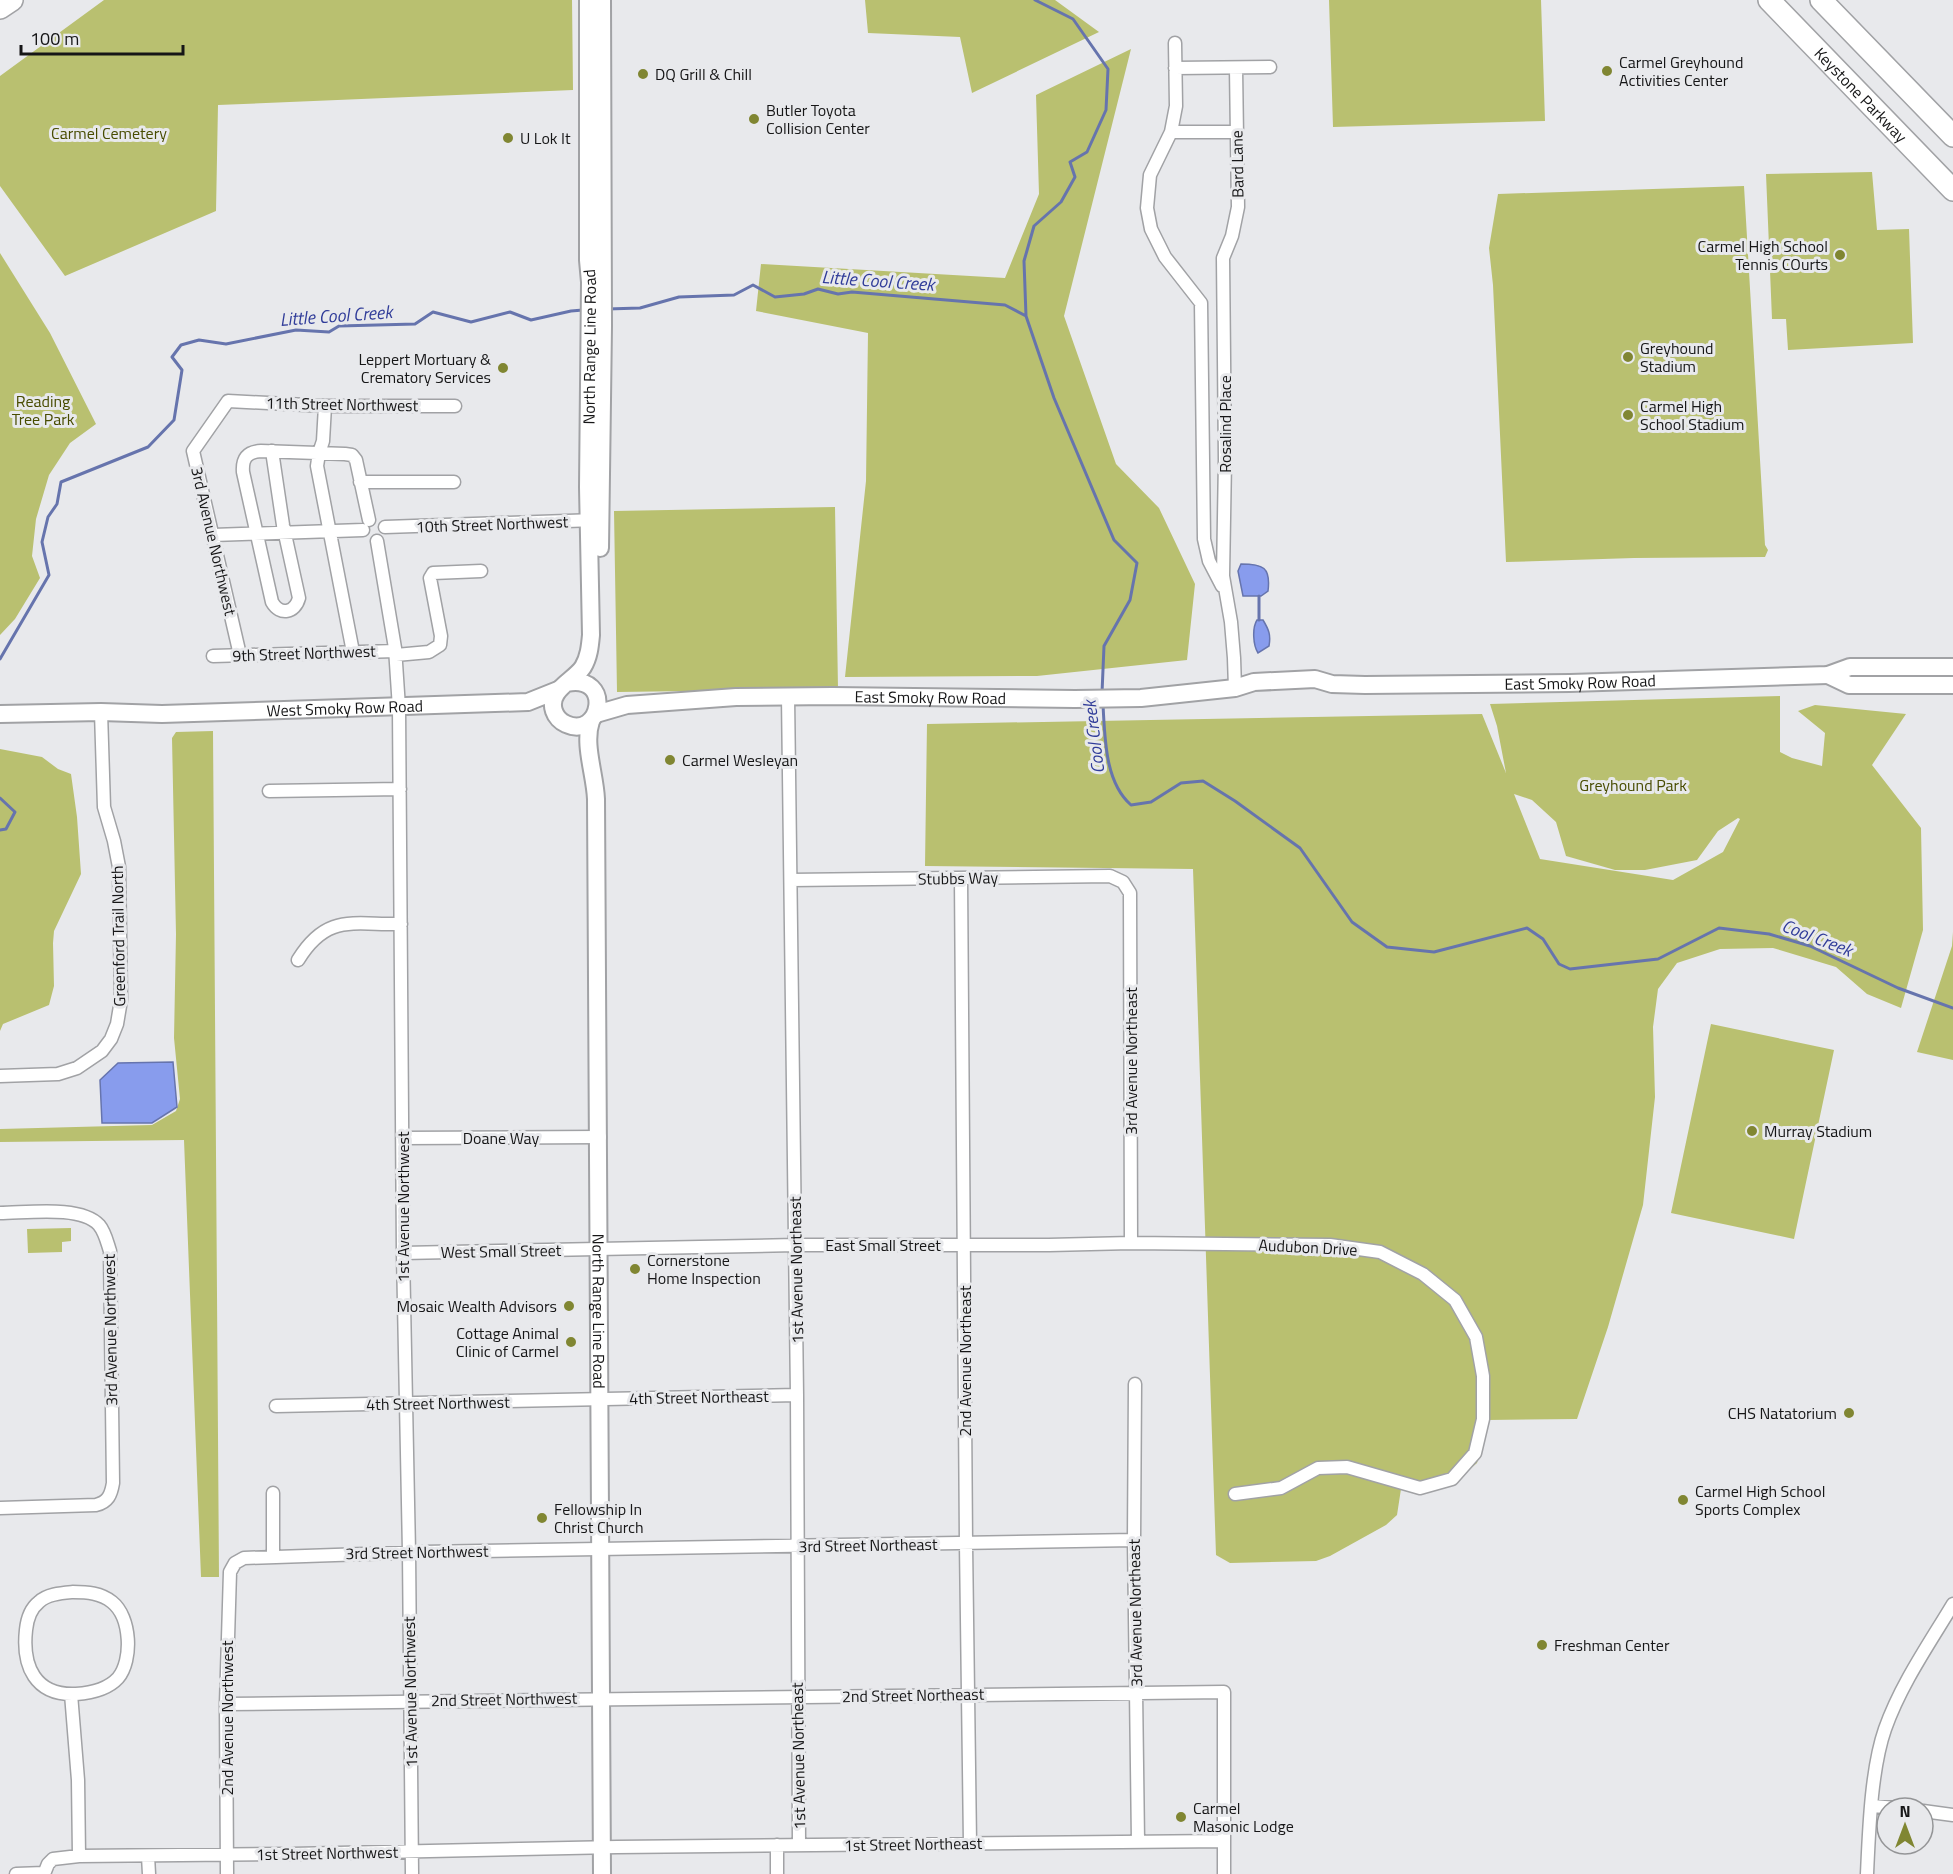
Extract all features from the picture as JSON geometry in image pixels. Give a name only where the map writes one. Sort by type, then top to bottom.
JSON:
[{"type":"highway","points":[[0,8],[12,0]]},
{"type":"highway","name":"Keystone Parkway","points":[[1768,0],[1953,190]]},
{"type":"highway","points":[[1821,0],[1953,136]]},
{"type":"highway","points":[[1826,0],[1953,122]]},
{"type":"highway","points":[[1867,102],[1953,204]]},
{"type":"main road","name":"North Range Line Road","points":[[588,0],[588,260],[597,282]]},
{"type":"main road","name":"North Range Line Road","points":[[563,686],[584,665],[590,646],[602,0]]},
{"type":"main road","name":"North Range Line Road","points":[[594,520],[601,636],[592,677],[594,692]]},
{"type":"main road","name":"East Smoky Row Road","points":[[593,717],[627,705],[719,698],[788,696],[1141,698],[1235,688],[1254,682],[1310,679],[1332,684],[1558,683],[1828,675],[1850,667],[1953,667]]},
{"type":"main road","name":"East Smoky Row Road","points":[[1828,675],[1849,685],[1953,685]]},
{"type":"main road","points":[[528,702],[563,721],[580,726],[593,717],[598,701],[594,692],[584,683],[563,686],[554,700],[563,721]]},
{"type":"main road","name":"West Smoky Row Road","points":[[1,718],[399,708],[528,702],[563,686]]},
{"type":"main road","name":"East Smoky Row Road","points":[[594,692],[627,705]]},
{"type":"main road","name":"North Range Line Road","points":[[593,717],[588,730],[588,750],[594,772],[596,799],[600,1137],[602,1874]]},
{"type":"main road","name":"North Range Line Road","points":[[563,721],[588,750]]},
{"type":"street","points":[[1175,43],[1176,106],[1171,132],[1237,132]]},
{"type":"street","points":[[1175,68],[1270,67]]},
{"type":"street","name":"Bard Lane","points":[[1223,258],[1232,236],[1238,207],[1236,68]]},
{"type":"street","name":"Rosalind Place","points":[[1171,132],[1150,175],[1147,208],[1151,229],[1165,257],[1201,303],[1204,539],[1209,561],[1225,590]]},
{"type":"street","name":"Rosalind Place","points":[[1223,258],[1225,460],[1223,576],[1234,658],[1235,688]]},
{"type":"street","name":"11th Street Northwest","points":[[228,401],[325,406],[455,406]]},
{"type":"street","name":"3rd Avenue Northwest","points":[[228,401],[193,452],[240,655]]},
{"type":"street","points":[[325,406],[323,441],[317,466],[353,652]]},
{"type":"street","points":[[213,535],[256,533],[285,532],[329,531],[366,525],[377,520],[385,527],[384,535],[377,541],[367,539],[366,525],[360,482],[356,460],[352,455],[319,453],[272,452],[255,452],[246,456],[243,472],[256,533],[272,602],[277,609],[286,612],[297,605],[299,598],[285,532],[272,452]]},
{"type":"street","points":[[360,482],[454,482]]},
{"type":"street","name":"10th Street Northwest","points":[[385,527],[594,520]]},
{"type":"street","name":"1st Avenue Northwest","points":[[377,541],[396,653],[399,708],[403,1253],[412,1874]]},
{"type":"street","name":"9th Street Northwest","points":[[213,656],[429,652],[440,645],[441,636],[430,578],[433,573],[481,571]]},
{"type":"street","name":"1st Avenue Northeast","points":[[788,696],[797,1395],[799,1845]]},
{"type":"street","name":"Greenford Trail North","points":[[0,1076],[58,1074],[85,1064],[102,1051],[115,1031],[121,1000],[119,867],[104,807],[101,717]]},
{"type":"street","points":[[269,791],[400,789]]},
{"type":"street","name":"Stubbs Way","points":[[791,880],[1110,876],[1124,882]]},
{"type":"street","name":"2nd Avenue Northeast","points":[[961,879],[970,1843]]},
{"type":"street","name":"3rd Avenue Northeast","points":[[1124,882],[1130,893],[1131,1243]]},
{"type":"street","points":[[298,960],[308,944],[328,928],[347,924],[401,924]]},
{"type":"street","name":"Doane Way","points":[[402,1138],[600,1137]]},
{"type":"street","name":"3rd Avenue Northwest","points":[[0,1213],[81,1214],[98,1224],[107,1240],[110,1251],[113,1483],[112,1493],[105,1502],[93,1506],[0,1508]]},
{"type":"street","name":"East Small Street","points":[[600,1248],[1131,1243]]},
{"type":"street","name":"Audubon Drive","points":[[1131,1243],[1330,1245],[1380,1252],[1423,1274],[1455,1300],[1476,1337],[1483,1376],[1483,1419],[1475,1453],[1452,1479],[1420,1488],[1347,1467],[1318,1468],[1281,1488],[1236,1494]]},
{"type":"street","name":"West Small Street","points":[[403,1253],[600,1248]]},
{"type":"street","name":"3rd Avenue Northeast","points":[[1135,1384],[1134,1540],[1138,1841]]},
{"type":"street","name":"4th Street Northeast","points":[[601,1399],[797,1395]]},
{"type":"street","name":"4th Street Northwest","points":[[276,1406],[601,1399]]},
{"type":"street","points":[[273,1493],[273,1556]]},
{"type":"street","name":"3rd Street Northeast","points":[[602,1549],[1134,1540]]},
{"type":"street","name":"3rd Street Northwest","points":[[235,1563],[244,1558],[273,1556],[602,1549]]},
{"type":"street","name":"2nd Avenue Northwest","points":[[227,1874],[226,1704],[230,1572],[235,1563]]},
{"type":"street","points":[[60,1593],[100,1595],[112,1601],[121,1612],[126,1626],[127,1653],[120,1676],[112,1684],[92,1692],[71,1694],[44,1687],[28,1668],[27,1622],[32,1610],[40,1600],[60,1593]]},
{"type":"street","points":[[1867,1874],[1878,1758],[1885,1731],[1910,1675],[1953,1604]]},
{"type":"street","name":"2nd Street Northeast","points":[[601,1698],[1224,1692],[1224,1841]]},
{"type":"street","points":[[71,1694],[78,1780],[79,1856]]},
{"type":"street","name":"2nd Street Northwest","points":[[226,1704],[601,1698]]},
{"type":"street","points":[[1935,1813],[1953,1815]]},
{"type":"street","points":[[1224,1841],[1224,1874]]},
{"type":"street","name":"1st Street Northeast","points":[[602,1848],[1224,1841]]},
{"type":"street","name":"1st Avenue Northeast","points":[[777,1845],[777,1874]]},
{"type":"street","name":"1st Street Northwest","points":[[44,1874],[53,1859],[79,1856],[602,1848]]},
{"type":"street","points":[[148,1856],[149,1874]]},
{"type":"street","points":[[16,1874],[44,1874]]},
{"type":"green space","name":"Carmel Cemetery","points":[[104,0],[572,0],[573,90],[218,105],[216,211],[65,276],[0,186],[0,76]]},
{"type":"green space","points":[[865,0],[1055,0],[1099,32],[972,93],[960,37],[868,33]]},
{"type":"green space","points":[[1329,0],[1541,0],[1545,121],[1333,127]]},
{"type":"green space","points":[[1131,49],[1064,316],[1116,464],[1159,508],[1195,584],[1187,660],[1037,676],[845,677],[866,481],[868,333],[756,311],[761,264],[1005,278],[1039,194],[1036,95]]},
{"type":"green space","name":"Carmel High School Tennis COurts","points":[[1872,172],[1877,230],[1909,229],[1913,343],[1788,350],[1786,319],[1772,319],[1766,174]]},
{"type":"green space","name":"Carmel High School Stadium","points":[[1744,186],[1765,545],[1768,550],[1765,557],[1506,562],[1493,285],[1489,248],[1498,194]]},
{"type":"green space","name":"Reading Tree Park","points":[[0,253],[50,333],[96,424],[70,443],[49,475],[36,519],[32,556],[40,578],[15,619],[0,635]]},
{"type":"green space","points":[[835,507],[838,689],[617,692],[614,511]]},
{"type":"green space","name":"Greyhound Park","points":[[1780,696],[1780,752],[1792,758],[1822,766],[1825,733],[1798,711],[1815,705],[1906,714],[1872,765],[1921,828],[1923,930],[1901,1008],[1867,994],[1836,967],[1773,948],[1720,949],[1677,963],[1658,989],[1653,1027],[1655,1097],[1643,1205],[1608,1327],[1577,1419],[1487,1420],[1477,1463],[1455,1482],[1427,1491],[1401,1489],[1397,1515],[1386,1525],[1330,1556],[1316,1561],[1230,1563],[1216,1555],[1193,869],[925,866],[927,724],[1482,714],[1506,773],[1497,726],[1490,704]],"holes":[[[1514,794],[1532,800],[1556,822],[1566,856],[1615,870],[1645,870],[1697,860],[1718,831],[1738,818],[1740,819],[1723,852],[1673,880],[1540,859]]]},
{"type":"green space","points":[[213,731],[219,1577],[201,1577],[184,1140],[0,1142],[0,1129],[152,1125],[176,1111],[180,1099],[174,1038],[176,934],[172,738],[176,732]]},
{"type":"green space","points":[[0,749],[42,757],[58,769],[71,774],[81,874],[54,931],[54,986],[49,1005],[3,1024],[0,1031]]},
{"type":"green space","points":[[1953,932],[1953,1060],[1917,1052],[1952,946]]},
{"type":"green space","name":"Murray Stadium","points":[[1711,1024],[1834,1050],[1794,1239],[1671,1213]]},
{"type":"green space","points":[[71,1228],[71,1241],[62,1242],[62,1252],[28,1253],[27,1229]]},
{"type":"water","points":[[1241,564],[1264,568],[1268,577],[1268,591],[1261,596],[1243,596],[1238,571]]},
{"type":"water","points":[[1257,620],[1263,620],[1270,639],[1269,646],[1258,653],[1254,636]]},
{"type":"water","points":[[173,1062],[177,1107],[152,1123],[102,1123],[100,1080],[118,1063]]},
{"type":"waterway","name":"Cool Creek","points":[[1035,0],[1073,19],[1108,69],[1106,110],[1087,152],[1070,162],[1075,177],[1061,202],[1034,226],[1024,261],[1026,316],[1054,398],[1114,540],[1137,563],[1130,600],[1104,646],[1102,693]]},
{"type":"waterway","name":"Little Cool Creek","points":[[607,309],[640,308],[679,297],[734,295],[753,285],[775,297],[804,294],[818,289],[838,294],[852,292],[1005,305],[1026,316]]},
{"type":"waterway","name":"Little Cool Creek","points":[[0,659],[49,575],[42,542],[48,517],[57,504],[61,482],[148,447],[174,420],[182,370],[172,357],[181,345],[199,340],[226,344],[296,330],[329,332],[339,326],[415,324],[433,312],[471,322],[510,312],[531,320],[583,310]]},
{"type":"waterway","points":[[1259,596],[1259,620]]},
{"type":"waterway","name":"Cool Creek","points":[[1103,705],[1106,746],[1111,772],[1122,795],[1131,805],[1151,802],[1181,783],[1203,781],[1300,848],[1352,922],[1387,947],[1434,952],[1527,928],[1543,939],[1559,964],[1570,969],[1658,959],[1719,928],[1769,934],[1810,946],[1898,988],[1953,1008]]},
{"type":"waterway","name":"Little Cool Creek","points":[[0,798],[15,812],[6,829],[0,830]]},
{"type":"place","name":"Carmel Greyhound Activities Center","points":[[1607,71]]},
{"type":"place","name":"DQ Grill & Chill","points":[[643,74]]},
{"type":"place","name":"Butler Toyota Collision Center","points":[[754,119]]},
{"type":"place","name":"U Lok It","points":[[508,138]]},
{"type":"place","name":"Carmel High School Tennis COurts","points":[[1840,255]]},
{"type":"place","name":"Greyhound Stadium","points":[[1628,357]]},
{"type":"place","name":"Leppert Mortuary & Crematory Services","points":[[503,368]]},
{"type":"place","name":"Carmel High School Stadium","points":[[1628,415]]},
{"type":"place","name":"Carmel Wesleyan","points":[[670,760]]},
{"type":"place","name":"Murray Stadium","points":[[1752,1131]]},
{"type":"place","name":"Cornerstone Home Inspection","points":[[635,1269]]},
{"type":"place","name":"Mosaic Wealth Advisors","points":[[569,1306]]},
{"type":"place","name":"Cottage Animal Clinic of Carmel","points":[[571,1342]]},
{"type":"place","name":"CHS Natatorium","points":[[1849,1413]]},
{"type":"place","name":"Carmel High School Sports Complex","points":[[1683,1500]]},
{"type":"place","name":"Fellowship In Christ Church","points":[[542,1518]]},
{"type":"place","name":"Freshman Center","points":[[1542,1645]]},
{"type":"place","name":"Carmel Masonic Lodge","points":[[1181,1817]]}]
